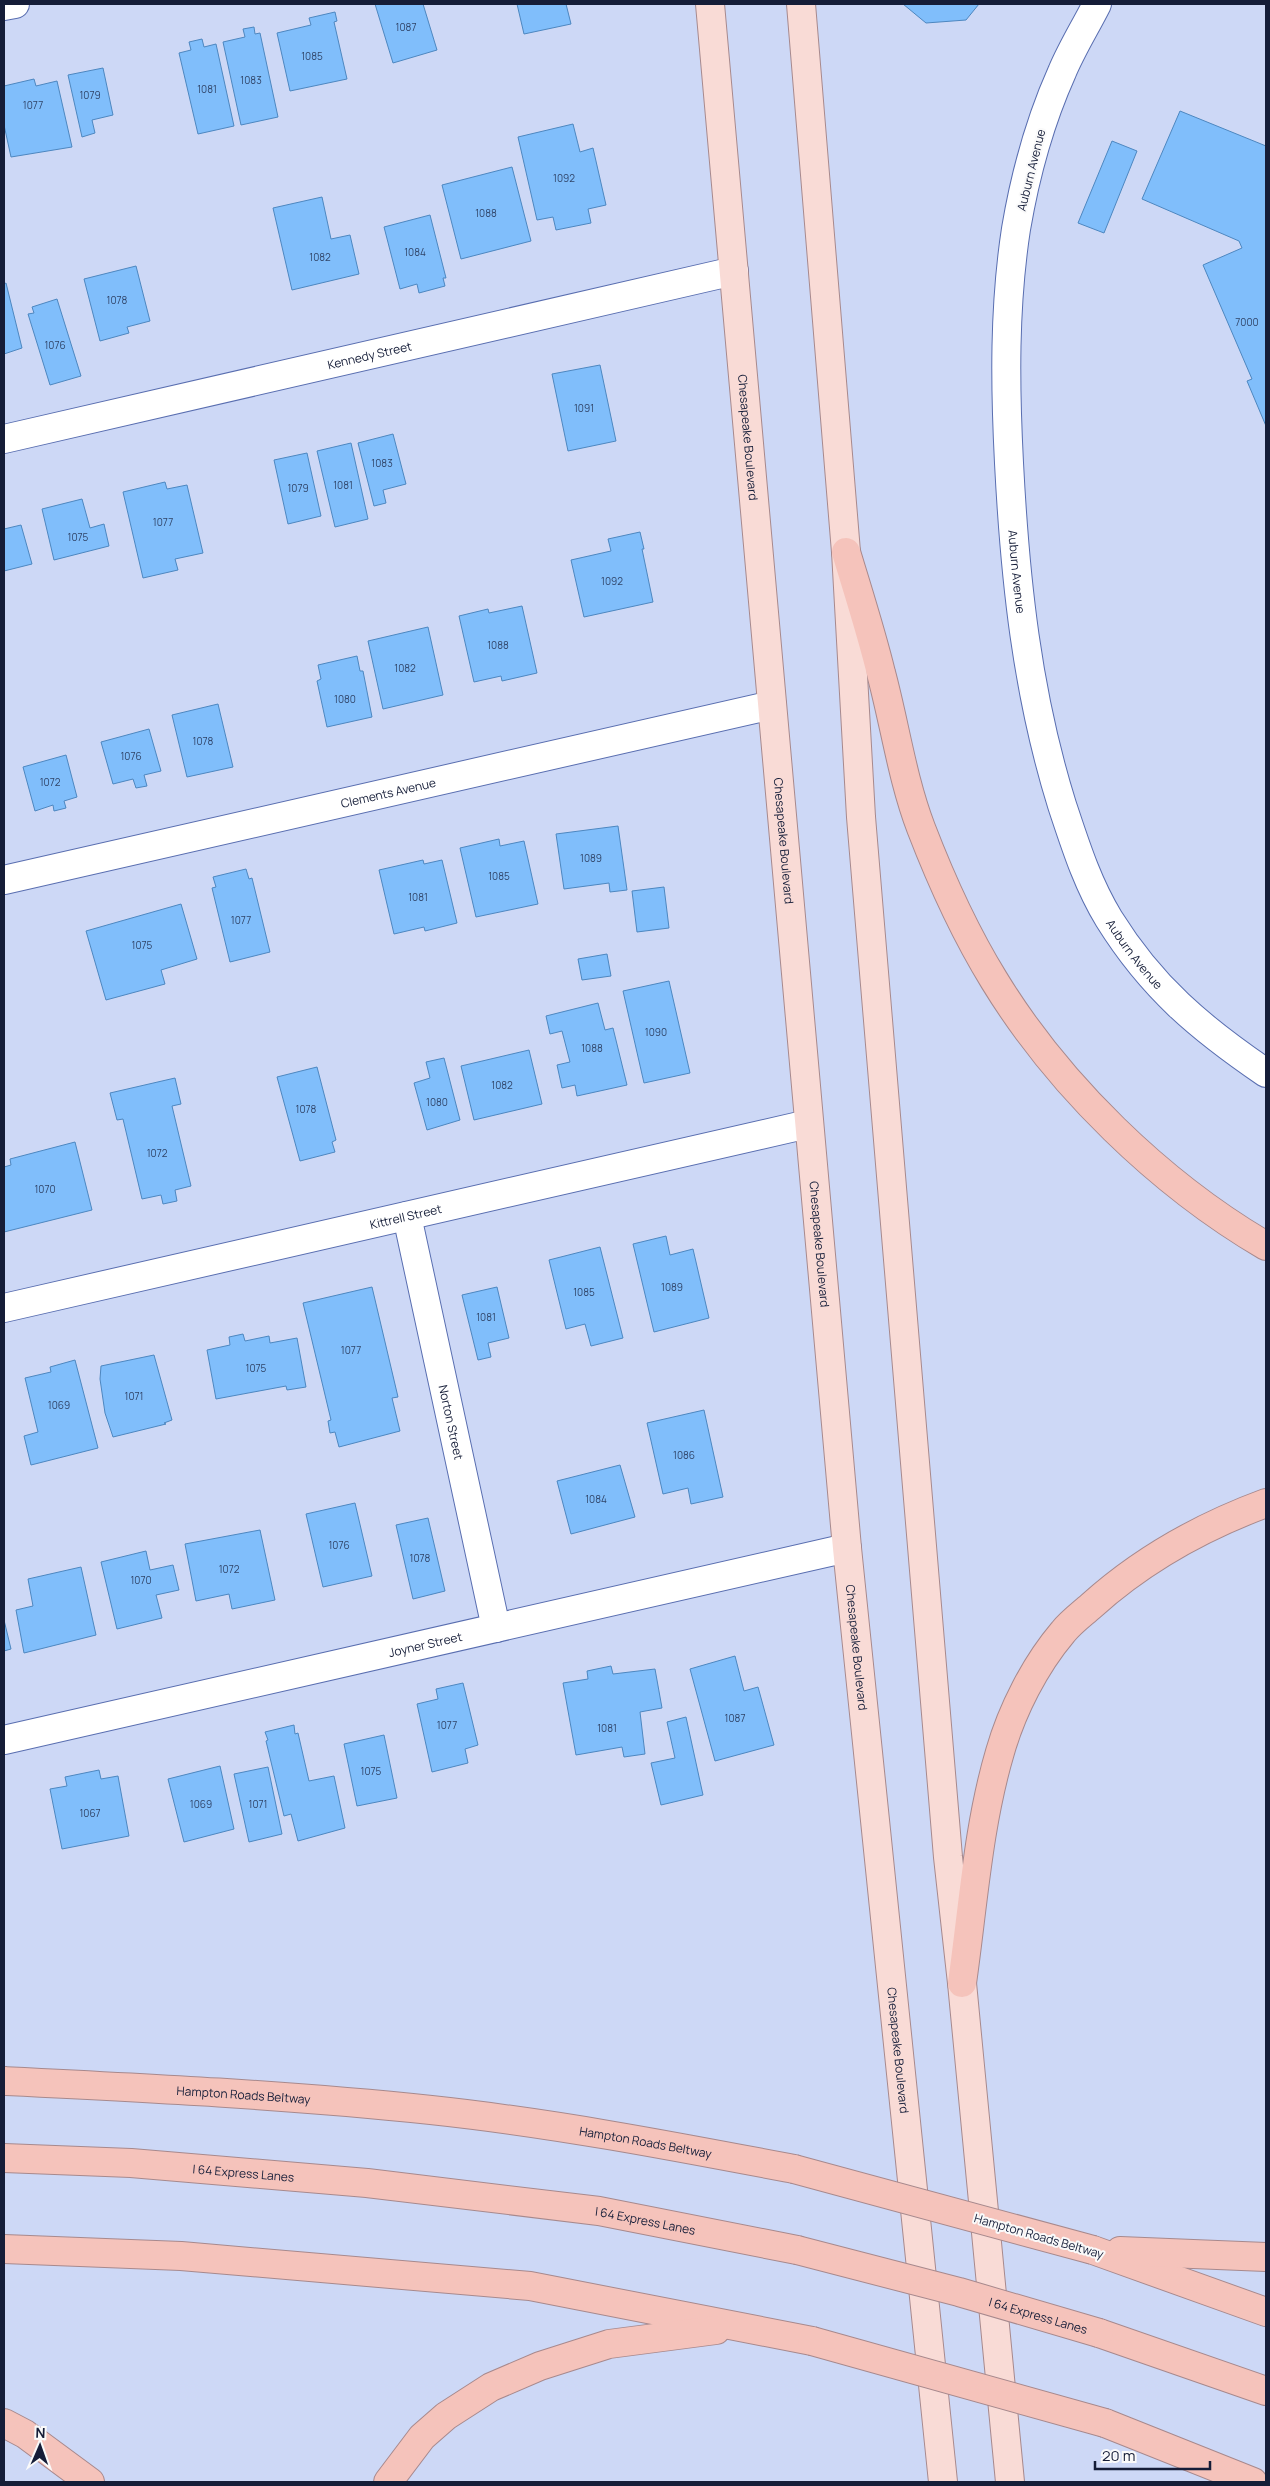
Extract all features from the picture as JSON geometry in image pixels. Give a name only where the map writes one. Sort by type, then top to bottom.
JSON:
[{"type":"highway","points":[[846,552],[881,673],[901,761],[921,827],[954,906],[994,981],[1044,1052],[1102,1117],[1181,1188],[1266,1246]]},
{"type":"highway","points":[[962,1983],[986,1808],[998,1760],[1018,1704],[1042,1662],[1064,1631],[1115,1585],[1172,1546],[1221,1520],[1266,1503]]},
{"type":"highway","name":"Hampton Roads Beltway","points":[[4,2081],[200,2091],[431,2110],[605,2133],[794,2169],[1093,2250],[1266,2312]]},
{"type":"highway","name":"I 64 Express Lanes","points":[[4,2158],[131,2164],[367,2183],[599,2211],[798,2250],[959,2292],[1099,2333],[1266,2392]]},
{"type":"highway","points":[[4,2248],[181,2256],[530,2286],[812,2341],[1105,2423],[1253,2482]]},
{"type":"highway","points":[[1093,2250],[1266,2257]]},
{"type":"highway","points":[[388,2482],[422,2437],[446,2416],[491,2387],[540,2366],[609,2344],[741,2326]]},
{"type":"highway","points":[[4,2422],[24,2434],[90,2482]]},
{"type":"main road","name":"Chesapeake Boulevard","points":[[710,4],[847,1548],[943,2482]]},
{"type":"main road","points":[[801,4],[846,552],[861,817],[948,1857],[1010,2482]]},
{"type":"street","points":[[4,6],[15,4]]},
{"type":"street","name":"Auburn Avenue","points":[[1097,4],[1062,72],[1034,148],[1016,229],[1006,320],[1006,411],[1013,554],[1027,659],[1055,781],[1080,860],[1108,917],[1144,968],[1187,1015],[1216,1039],[1266,1073]]},
{"type":"street","name":"Kennedy Street","points":[[4,439],[734,271]]},
{"type":"street","name":"Clements Avenue","points":[[4,880],[772,705]]},
{"type":"street","name":"Kittrell Street","points":[[4,1308],[808,1124]]},
{"type":"street","name":"Norton Street","points":[[407,1216],[496,1628]]},
{"type":"street","name":"Joyner Street","points":[[4,1740],[847,1548]]},
{"type":"building","points":[[375,4],[423,4],[437,50],[393,63]]},
{"type":"building","points":[[517,4],[566,4],[571,24],[524,34]]},
{"type":"building","points":[[903,4],[979,4],[966,20],[926,23]]},
{"type":"building","points":[[335,12],[337,21],[334,22],[347,79],[290,91],[277,33],[311,25],[309,18]]},
{"type":"building","points":[[254,27],[255,34],[260,33],[278,117],[241,125],[223,42],[245,37],[243,29]]},
{"type":"building","points":[[202,39],[204,47],[216,44],[234,126],[198,134],[179,53],[191,50],[189,42]]},
{"type":"building","points":[[103,68],[113,115],[92,120],[95,133],[82,137],[68,75]]},
{"type":"building","points":[[34,79],[36,86],[57,81],[72,147],[11,157],[4,125],[4,86]]},
{"type":"building","points":[[1180,111],[1266,146],[1266,426],[1247,381],[1252,379],[1203,265],[1242,248],[1239,241],[1142,199]]},
{"type":"building","points":[[573,124],[580,152],[593,148],[606,205],[588,209],[591,223],[556,230],[553,217],[537,220],[518,137]]},
{"type":"building","points":[[1112,141],[1137,151],[1104,233],[1078,223]]},
{"type":"building","points":[[512,167],[531,241],[461,259],[442,185]]},
{"type":"building","points":[[322,197],[331,239],[350,235],[359,274],[292,290],[273,208]]},
{"type":"building","points":[[430,215],[446,278],[443,278],[445,286],[419,293],[417,284],[400,289],[384,227]]},
{"type":"building","points":[[136,266],[150,321],[127,327],[129,333],[100,341],[84,279]]},
{"type":"building","points":[[6,283],[22,348],[4,354],[4,284]]},
{"type":"building","points":[[57,299],[81,376],[50,385],[28,314],[34,313],[32,307]]},
{"type":"building","points":[[600,365],[616,441],[568,451],[552,374]]},
{"type":"building","points":[[393,434],[406,484],[383,490],[386,503],[374,506],[358,443]]},
{"type":"building","points":[[351,443],[368,519],[335,527],[317,451]]},
{"type":"building","points":[[307,453],[321,516],[288,524],[274,460]]},
{"type":"building","points":[[165,482],[167,489],[187,485],[203,553],[175,559],[178,570],[143,578],[123,492]]},
{"type":"building","points":[[82,499],[90,528],[104,524],[109,546],[54,560],[42,509]]},
{"type":"building","points":[[21,525],[32,564],[4,571],[4,529]]},
{"type":"building","points":[[640,532],[653,602],[584,617],[571,560],[611,551],[608,539]]},
{"type":"building","points":[[522,606],[537,673],[502,681],[501,676],[474,682],[459,616],[488,609],[489,613]]},
{"type":"building","points":[[428,627],[443,695],[383,709],[368,641]]},
{"type":"building","points":[[357,656],[360,671],[363,671],[372,717],[327,727],[317,681],[321,679],[318,665]]},
{"type":"building","points":[[218,704],[233,767],[187,777],[172,715]]},
{"type":"building","points":[[149,729],[161,771],[144,775],[147,786],[136,788],[133,779],[113,784],[101,742]]},
{"type":"building","points":[[66,755],[77,797],[64,801],[66,808],[54,811],[53,805],[35,811],[23,767]]},
{"type":"building","points":[[618,826],[627,890],[610,892],[609,883],[564,889],[556,834]]},
{"type":"building","points":[[499,839],[500,846],[524,841],[538,904],[476,917],[460,848]]},
{"type":"building","points":[[423,860],[424,864],[442,860],[457,923],[425,931],[424,927],[394,934],[379,870]]},
{"type":"building","points":[[246,869],[249,879],[252,878],[270,952],[230,962],[212,888],[216,887],[213,877]]},
{"type":"building","points":[[664,887],[669,928],[637,932],[632,891]]},
{"type":"building","points":[[181,904],[197,959],[161,970],[165,984],[106,1000],[86,931]]},
{"type":"building","points":[[607,954],[611,976],[582,980],[578,959]]},
{"type":"building","points":[[669,981],[690,1073],[644,1083],[623,991]]},
{"type":"building","points":[[598,1003],[605,1030],[613,1028],[627,1085],[577,1096],[575,1085],[562,1088],[557,1065],[570,1062],[562,1031],[550,1034],[546,1016]]},
{"type":"building","points":[[529,1050],[542,1104],[474,1120],[461,1066]]},
{"type":"building","points":[[444,1058],[460,1120],[427,1130],[414,1083],[430,1078],[426,1062]]},
{"type":"building","points":[[317,1067],[336,1140],[332,1142],[335,1152],[300,1161],[277,1077]]},
{"type":"building","points":[[175,1078],[181,1104],[172,1106],[191,1186],[175,1190],[177,1201],[163,1204],[161,1195],[142,1199],[123,1119],[117,1120],[110,1093]]},
{"type":"building","points":[[75,1142],[92,1210],[4,1232],[4,1167],[11,1165],[10,1159]]},
{"type":"building","points":[[666,1236],[670,1255],[693,1249],[709,1318],[654,1332],[633,1244]]},
{"type":"building","points":[[600,1247],[623,1338],[591,1346],[585,1324],[566,1329],[549,1260]]},
{"type":"building","points":[[372,1287],[398,1397],[392,1398],[400,1431],[339,1447],[335,1432],[330,1433],[328,1421],[331,1420],[303,1303]]},
{"type":"building","points":[[497,1287],[509,1338],[488,1343],[491,1357],[478,1360],[462,1295]]},
{"type":"building","points":[[243,1334],[245,1341],[269,1336],[270,1343],[297,1338],[306,1387],[287,1390],[286,1386],[216,1399],[207,1350],[230,1345],[229,1337]]},
{"type":"building","points":[[154,1355],[172,1420],[164,1423],[166,1424],[113,1437],[105,1413],[100,1379],[101,1366]]},
{"type":"building","points":[[75,1360],[98,1448],[31,1465],[24,1436],[38,1432],[25,1378],[51,1372],[50,1367]]},
{"type":"building","points":[[704,1410],[723,1497],[691,1504],[688,1488],[663,1494],[647,1423]]},
{"type":"building","points":[[620,1465],[635,1517],[571,1534],[557,1481]]},
{"type":"building","points":[[355,1503],[372,1576],[323,1587],[306,1514]]},
{"type":"building","points":[[428,1518],[445,1591],[413,1599],[396,1525]]},
{"type":"building","points":[[260,1530],[275,1600],[232,1609],[229,1594],[196,1601],[185,1544]]},
{"type":"building","points":[[146,1551],[150,1570],[173,1565],[179,1590],[156,1595],[162,1618],[117,1629],[101,1562]]},
{"type":"building","points":[[81,1567],[96,1635],[24,1653],[16,1610],[33,1606],[28,1579]]},
{"type":"building","points":[[4,1620],[11,1649],[4,1651]]},
{"type":"building","points":[[735,1656],[744,1691],[758,1687],[774,1745],[715,1761],[690,1669]]},
{"type":"building","points":[[611,1666],[613,1674],[655,1669],[662,1708],[640,1712],[645,1754],[624,1757],[622,1747],[576,1755],[563,1683],[588,1679],[587,1671]]},
{"type":"building","points":[[463,1683],[478,1745],[465,1749],[468,1763],[432,1772],[417,1704],[438,1699],[436,1689]]},
{"type":"building","points":[[686,1717],[703,1795],[661,1805],[651,1763],[675,1758],[667,1722]]},
{"type":"building","points":[[294,1725],[295,1734],[298,1733],[309,1781],[334,1776],[345,1828],[298,1841],[291,1814],[284,1816],[265,1732]]},
{"type":"building","points":[[384,1735],[397,1798],[357,1806],[344,1744]]},
{"type":"building","points":[[220,1766],[234,1829],[184,1842],[168,1779]]},
{"type":"building","points":[[268,1767],[282,1834],[249,1842],[234,1774]]},
{"type":"building","points":[[99,1770],[101,1779],[118,1776],[129,1836],[62,1849],[50,1789],[67,1786],[65,1777]]}]
